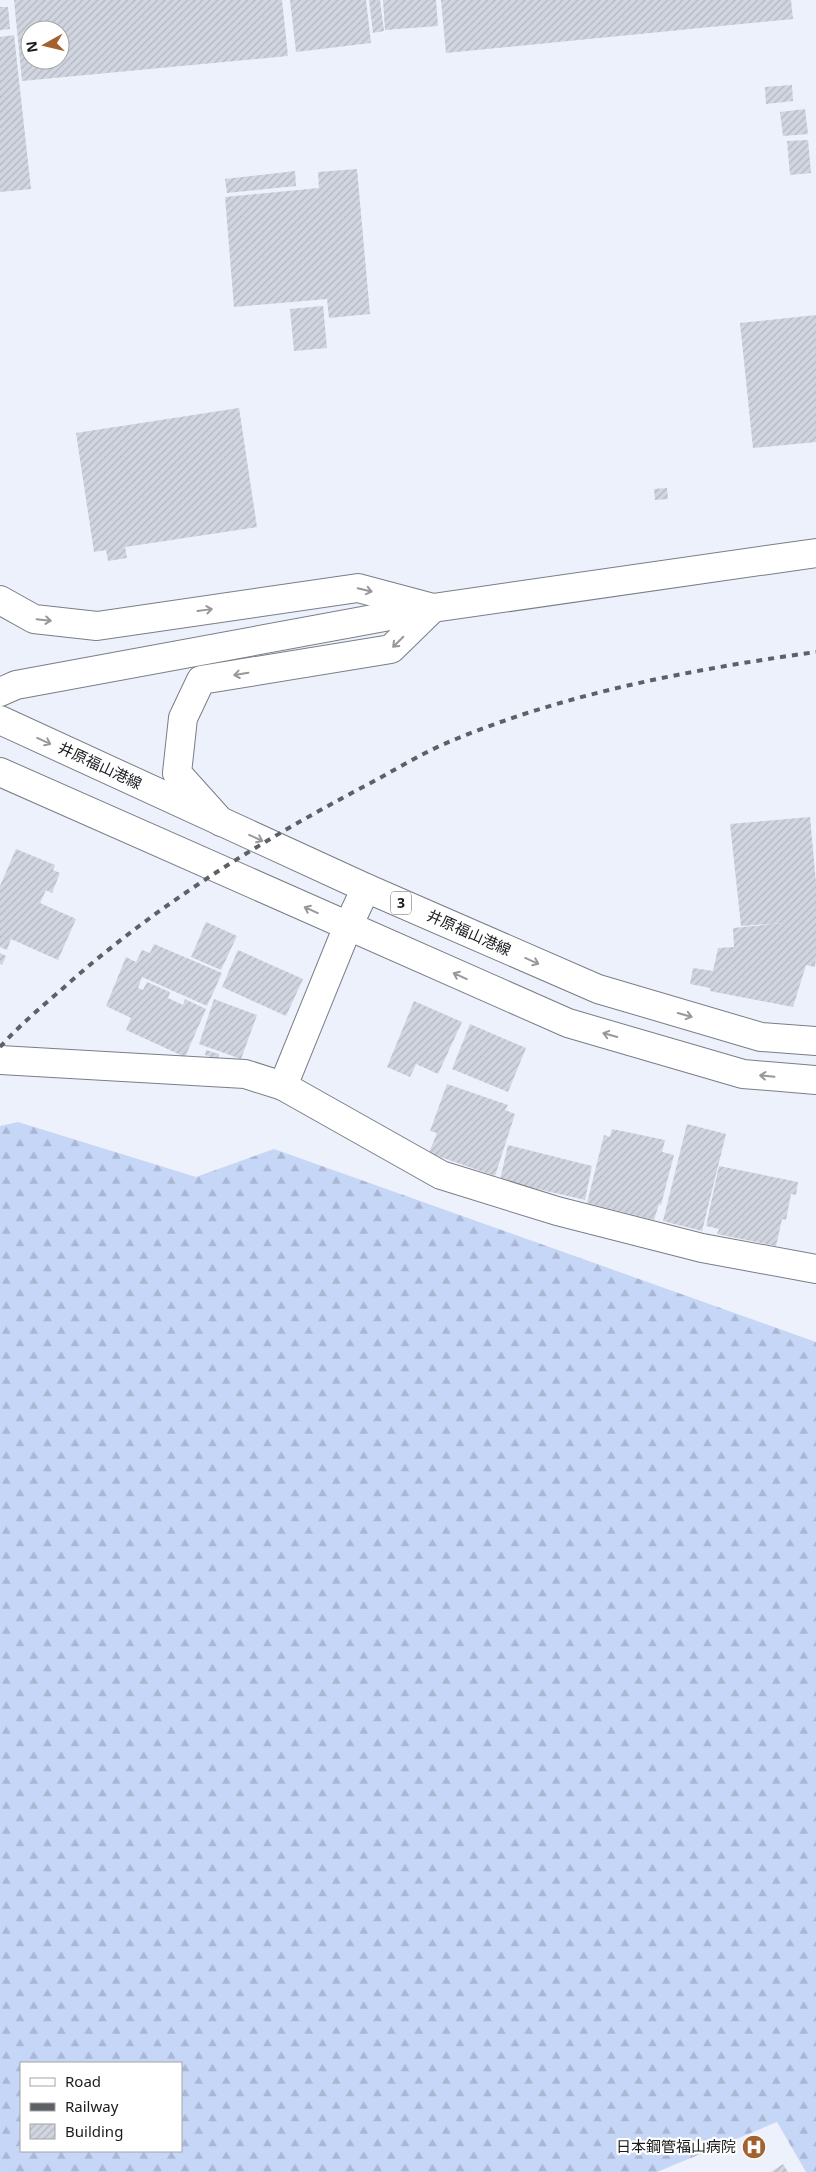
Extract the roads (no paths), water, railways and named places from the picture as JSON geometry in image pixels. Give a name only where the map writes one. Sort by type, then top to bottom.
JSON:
[{"type":"street","points":[[0,692],[16,685],[433,608],[816,553]]},
{"type":"street","points":[[0,600],[34,619],[97,626],[358,588],[433,608]]},
{"type":"street","points":[[221,822],[177,773],[183,718],[201,680],[392,649],[433,608]]},
{"type":"street","name":"井原福山港線","points":[[0,720],[366,888],[598,990],[761,1037],[816,1041]]},
{"type":"street","points":[[0,772],[568,1023],[743,1074],[816,1080]]},
{"type":"street","points":[[283,1086],[348,926],[366,888]]},
{"type":"street","points":[[0,1060],[245,1074],[283,1086],[441,1175],[557,1211],[702,1248],[816,1269]]},
{"type":"railway","points":[[0,1047],[30,1017],[95,960],[167,906],[282,832],[432,750],[499,722],[588,695],[725,666],[816,652]]},
{"type":"place","name":"日本鋼管福山病院","points":[[754,2147]]}]
